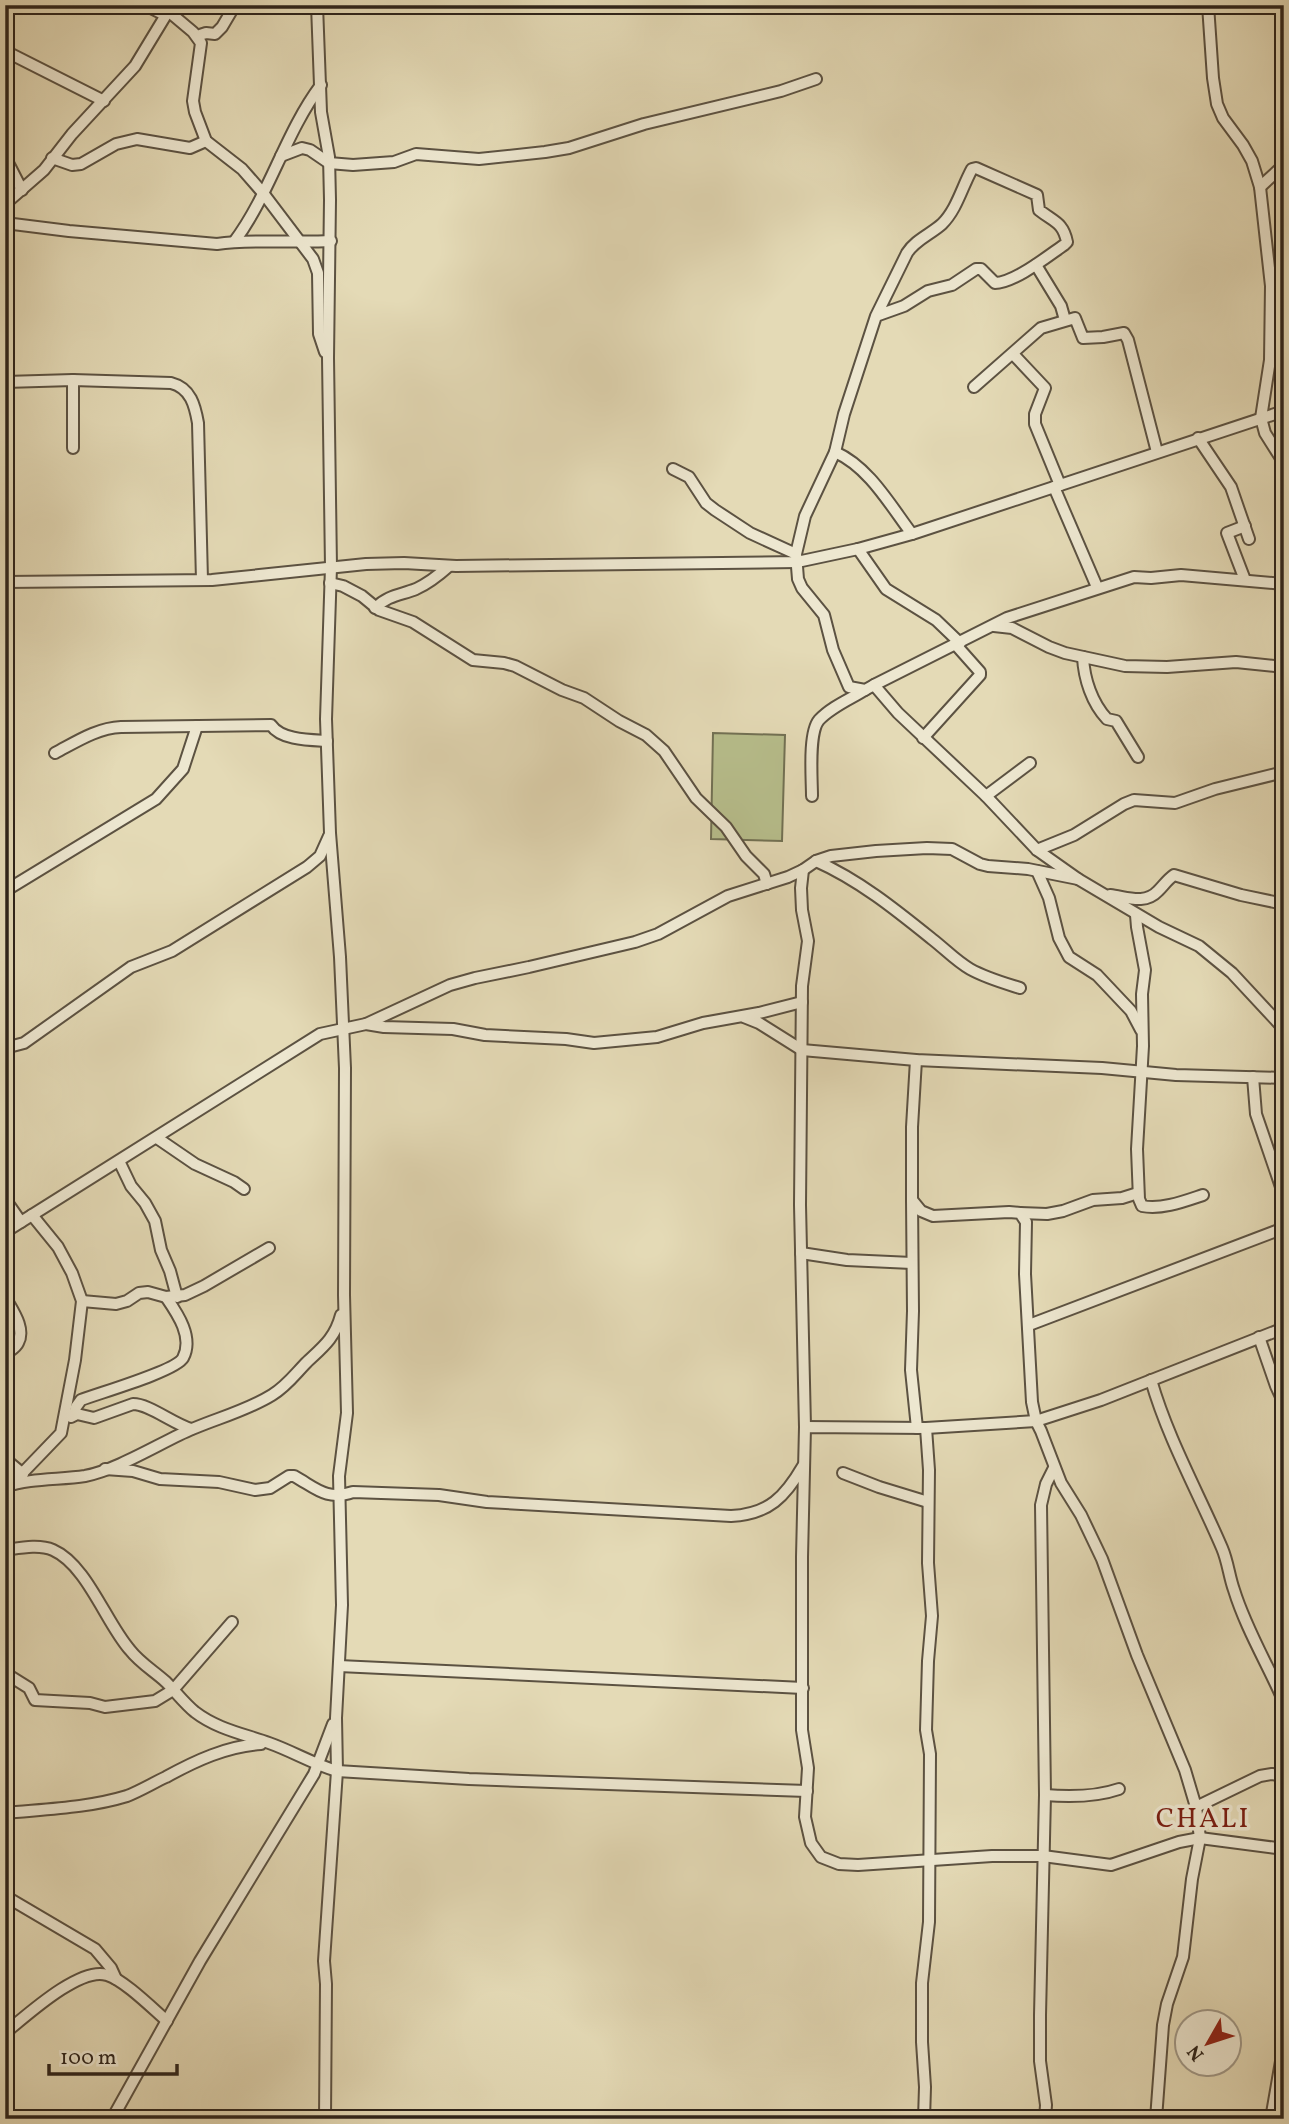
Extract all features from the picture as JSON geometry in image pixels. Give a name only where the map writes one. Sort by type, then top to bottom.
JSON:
[{"type":"street","points":[[145,5],[168,11],[199,38],[201,43],[193,101],[206,141],[242,169],[313,259],[318,273],[319,334],[328,358]]},
{"type":"street","points":[[199,38],[206,33],[215,34],[235,5]]},
{"type":"street","points":[[317,5],[321,112],[329,163],[331,241],[328,358],[331,567],[327,741],[343,1030],[347,1413],[341,1455],[342,1605],[336,1718],[337,1771],[324,1961],[325,2119]]},
{"type":"street","points":[[1208,5],[1217,104],[1223,118],[1252,161],[1260,187],[1271,286],[1270,360],[1261,418],[1265,433],[1284,463]]},
{"type":"street","points":[[5,204],[32,182],[135,66],[168,11]]},
{"type":"street","points":[[5,51],[104,101]]},
{"type":"street","points":[[281,156],[302,148],[310,150],[329,163],[380,164],[416,154],[479,159],[545,152],[569,148],[644,124],[781,91],[816,79]]},
{"type":"street","points":[[234,242],[250,221],[306,104],[321,85]]},
{"type":"street","points":[[52,158],[72,165],[81,164],[116,144],[137,139],[190,148],[206,141]]},
{"type":"street","points":[[5,157],[22,190]]},
{"type":"street","points":[[1260,187],[1284,165]]},
{"type":"street","points":[[876,316],[904,306],[928,291],[952,285],[976,269],[1000,284],[1036,265],[1067,242],[1064,229],[1039,211],[1037,195],[976,168],[972,169],[952,212],[940,225],[911,246],[876,316],[844,414],[835,452],[805,516],[797,558],[798,579],[824,615],[844,680],[849,687],[870,688],[892,707],[986,796],[1037,850],[1136,915],[1199,946],[1232,973],[1284,1029]]},
{"type":"street","points":[[5,223],[217,244],[331,241]]},
{"type":"street","points":[[1036,265],[1061,306],[1065,320]]},
{"type":"street","points":[[974,387],[1044,326],[1077,319],[1083,338],[1124,333],[1157,452]]},
{"type":"street","points":[[1013,354],[1045,388],[1035,414],[1035,424],[1097,587]]},
{"type":"street","points":[[5,382],[73,380],[176,383],[187,391],[194,402],[198,423],[202,580]]},
{"type":"street","points":[[73,380],[73,448]]},
{"type":"street","points":[[5,582],[202,580],[306,572],[331,567],[404,563],[449,566],[797,558],[858,549],[912,534],[1284,411]]},
{"type":"street","points":[[1198,438],[1231,487],[1249,539]]},
{"type":"street","points":[[835,452],[854,463],[866,475],[912,534]]},
{"type":"street","points":[[673,468],[688,477],[706,503],[715,510],[750,533],[797,558]]},
{"type":"street","points":[[1245,526],[1227,533],[1245,580]]},
{"type":"street","points":[[858,549],[886,589],[936,620],[980,672],[923,738]]},
{"type":"street","points":[[375,608],[394,595],[414,590],[429,582],[449,566]]},
{"type":"street","points":[[812,796],[813,737],[819,720],[870,688],[1026,611],[1134,577],[1181,575],[1284,584]]},
{"type":"street","points":[[330,583],[343,586],[362,596],[375,608],[413,622],[473,660],[515,666],[584,698],[646,735],[664,751],[696,798],[726,827],[746,856],[764,874],[767,884]]},
{"type":"street","points":[[994,626],[1012,628],[1049,647],[1125,666],[1236,662],[1284,667]]},
{"type":"street","points":[[1083,657],[1084,675],[1100,710],[1107,719],[1116,721],[1139,757]]},
{"type":"street","points":[[55,753],[108,728],[271,725],[275,731],[284,735],[327,741]]},
{"type":"street","points":[[5,891],[156,799],[183,769],[197,726]]},
{"type":"street","points":[[986,796],[1030,763]]},
{"type":"street","points":[[1037,850],[1074,835],[1134,800],[1175,803],[1215,789],[1284,772]]},
{"type":"street","points":[[5,1048],[23,1043],[131,967],[172,951],[307,867],[320,856],[330,833]]},
{"type":"street","points":[[5,1232],[318,1035],[366,1024],[450,985],[635,942],[658,934],[728,896],[767,884],[831,856],[942,848],[958,852],[988,866],[1078,879]]},
{"type":"street","points":[[816,862],[862,885],[971,970],[1020,988]]},
{"type":"street","points":[[803,870],[802,910],[808,941],[802,1002],[801,1253],[805,1427],[802,1731],[808,1768],[804,1804],[807,1833],[811,1843],[821,1857],[839,1864],[858,1865],[992,1856],[1043,1856],[1111,1865],[1179,1842],[1200,1838],[1284,1849]]},
{"type":"street","points":[[1037,871],[1049,898],[1059,938],[1069,957],[1097,975],[1125,1003],[1143,1032]]},
{"type":"street","points":[[1104,894],[1144,900],[1158,892],[1174,875],[1241,895],[1284,904]]},
{"type":"street","points":[[1136,915],[1136,927],[1146,970],[1142,994],[1143,1032],[1137,1149],[1140,1202],[1142,1206],[1149,1207],[1177,1203],[1203,1195]]},
{"type":"street","points":[[366,1024],[453,1029],[485,1035],[594,1043],[640,1040],[703,1023],[802,1002]]},
{"type":"street","points":[[741,1016],[759,1023],[802,1050],[916,1060],[1284,1077]]},
{"type":"street","points":[[916,1060],[912,1127],[914,1311],[911,1370],[929,1470],[928,1563],[932,1616],[926,1730],[930,1754],[929,1922],[923,1964],[922,2015],[924,2119]]},
{"type":"street","points":[[1253,1077],[1256,1114],[1284,1190]]},
{"type":"street","points":[[157,1138],[195,1164],[244,1189]]},
{"type":"street","points":[[8,1486],[56,1440],[81,1400],[160,1372],[183,1359],[186,1349],[184,1327],[172,1297],[170,1271],[161,1250],[155,1221],[118,1161]]},
{"type":"street","points":[[912,1200],[921,1211],[933,1216],[1047,1214],[1093,1200],[1122,1198],[1138,1193]]},
{"type":"street","points":[[5,1199],[21,1222]]},
{"type":"street","points":[[1020,1213],[1026,1222],[1025,1274],[1032,1402],[1036,1421],[1061,1483],[1081,1515],[1102,1559],[1142,1668],[1185,1770],[1196,1807],[1200,1838],[1183,1956],[1163,2025],[1156,2119]]},
{"type":"street","points":[[32,1215],[58,1247],[72,1273],[82,1301],[63,1426]]},
{"type":"street","points":[[1029,1325],[1284,1228]]},
{"type":"street","points":[[82,1301],[116,1304],[139,1293],[148,1292],[172,1297],[204,1286],[269,1248]]},
{"type":"street","points":[[801,1253],[847,1260],[912,1263]]},
{"type":"street","points":[[5,1297],[20,1329],[18,1342],[5,1355]]},
{"type":"street","points":[[8,1486],[86,1476],[191,1429],[242,1410],[282,1388],[325,1347],[339,1322],[344,1303]]},
{"type":"street","points":[[805,1427],[922,1428],[1036,1421],[1101,1400],[1284,1328]]},
{"type":"street","points":[[1259,1338],[1284,1403]]},
{"type":"street","points":[[1151,1380],[1159,1409],[1223,1550],[1241,1609],[1284,1702]]},
{"type":"street","points":[[74,1414],[94,1418],[139,1404],[191,1429]]},
{"type":"street","points":[[1044,1437],[1053,1416]]},
{"type":"street","points":[[5,1459],[23,1474]]},
{"type":"street","points":[[105,1469],[120,1469],[160,1479],[219,1482],[255,1490],[270,1488],[289,1476],[294,1476],[320,1493],[341,1496],[353,1492],[439,1495],[487,1502],[749,1515],[785,1494],[804,1464]]},
{"type":"street","points":[[1045,2119],[1046,2105],[1040,2061],[1045,1795],[1041,1505],[1046,1484],[1054,1468]]},
{"type":"street","points":[[843,1473],[928,1502]]},
{"type":"street","points":[[5,1550],[50,1548],[69,1562],[128,1649],[197,1713],[216,1725],[271,1744],[317,1765],[337,1771],[468,1779],[807,1791]]},
{"type":"street","points":[[5,1673],[29,1688],[35,1700],[90,1703],[105,1707],[149,1703],[173,1690],[232,1622]]},
{"type":"street","points":[[339,1666],[803,1688]]},
{"type":"street","points":[[112,2119],[200,1961],[314,1774],[336,1718]]},
{"type":"street","points":[[5,1812],[71,1807],[130,1795],[226,1750],[247,1745],[271,1744]]},
{"type":"street","points":[[1196,1807],[1260,1776],[1284,1776]]},
{"type":"street","points":[[1045,1795],[1064,1797],[1108,1793],[1119,1789]]},
{"type":"street","points":[[5,1896],[95,1949],[116,1979]]},
{"type":"street","points":[[5,2032],[63,1989],[90,1975],[99,1974],[116,1979],[167,2021]]},
{"type":"street","points":[[1271,2119],[1284,2044]]},
{"type":"green space","points":[[713,733],[785,735],[782,841],[711,839]]},
{"type":"district","name":"CHALI","points":[[1203,1819]]}]
